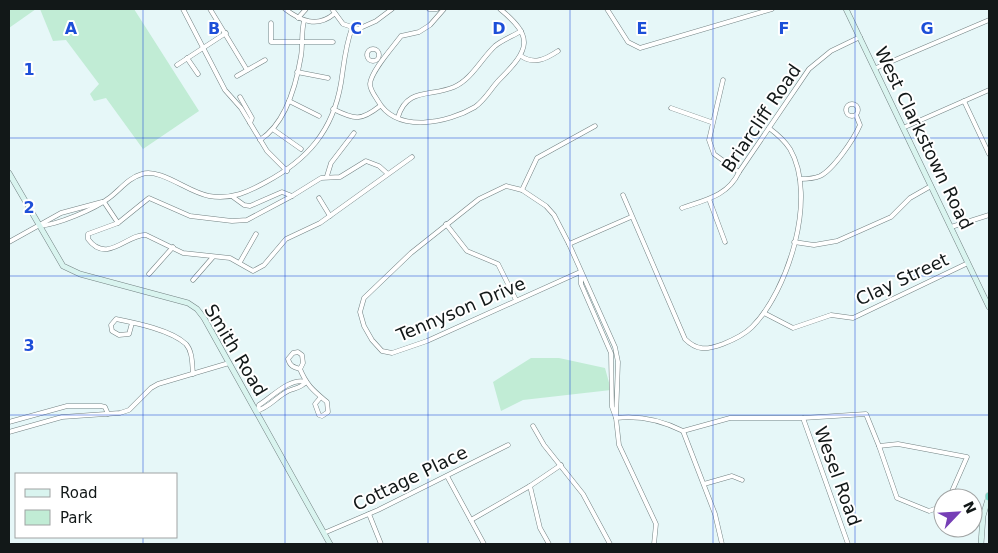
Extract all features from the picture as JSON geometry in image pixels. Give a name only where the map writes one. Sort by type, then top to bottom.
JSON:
[{"type":"street","points":[[183,9],[222,85],[260,140],[287,171]]},
{"type":"street","points":[[210,9],[247,70]]},
{"type":"street","points":[[285,9],[304,21],[323,21],[334,14]]},
{"type":"street","points":[[298,18],[306,9]]},
{"type":"street","points":[[332,9],[343,24],[352,28],[364,27],[392,9]]},
{"type":"street","points":[[429,9],[440,10]]},
{"type":"street","points":[[440,10],[419,32],[401,36],[381,59],[370,83],[380,106],[398,117],[422,124],[463,112],[486,97],[521,56],[524,46],[522,31],[517,23],[500,9]]},
{"type":"street","points":[[607,9],[628,42],[640,48],[772,9]]},
{"type":"street","name":"West Clarkstown Road","points":[[846,9],[905,127],[989,307]]},
{"type":"street","points":[[876,68],[989,20]]},
{"type":"street","points":[[260,140],[274,130],[289,101],[303,41],[304,21]]},
{"type":"street","points":[[271,24],[272,42],[333,42]]},
{"type":"street","points":[[9,242],[40,226],[50,226],[92,209],[104,202],[127,182],[144,173],[163,177],[196,193],[220,198],[244,194],[287,171],[308,154],[316,144],[333,109],[341,84],[346,44],[352,28]]},
{"type":"street","points":[[398,117],[406,100],[412,96],[454,87],[463,81],[496,45],[522,31]]},
{"type":"street","points":[[177,65],[226,33]]},
{"type":"street","name":"Briarcliff Road","points":[[682,208],[725,192],[734,184],[739,172],[809,69],[831,51],[860,37]]},
{"type":"street","points":[[521,56],[527,60],[535,61],[544,59],[558,51]]},
{"type":"street","points":[[187,58],[198,74]]},
{"type":"street","points":[[237,76],[265,60]]},
{"type":"street","points":[[297,72],[328,78]]},
{"type":"street","points":[[723,80],[711,122],[709,140],[714,154],[739,172]]},
{"type":"street","points":[[905,127],[989,90]]},
{"type":"street","points":[[240,98],[252,118],[250,123]]},
{"type":"street","points":[[289,101],[319,116]]},
{"type":"street","points":[[964,101],[989,154]]},
{"type":"street","points":[[333,109],[355,118],[364,117],[380,106]]},
{"type":"street","points":[[671,108],[711,122]]},
{"type":"street","points":[[800,180],[811,179],[828,170],[856,134],[860,125],[856,115]]},
{"type":"street","points":[[595,126],[537,158],[522,190],[546,206],[554,216],[569,244],[580,274],[581,284],[611,353],[612,407],[616,418],[619,445],[656,524],[654,544]]},
{"type":"street","points":[[623,195],[685,339],[693,346],[710,349],[738,338],[751,328],[779,291],[789,264],[800,209],[800,180],[790,149],[769,128]]},
{"type":"street","points":[[274,130],[301,149]]},
{"type":"street","points":[[327,176],[331,164],[354,134]]},
{"type":"street","points":[[388,174],[379,166],[366,161],[340,177],[327,176],[247,220],[232,221],[190,216],[149,198],[118,223],[95,230],[88,234],[88,238],[97,246],[111,248],[118,247],[141,234],[195,256],[230,258],[253,271],[258,269],[286,239],[330,216],[412,158]]},
{"type":"street","name":"Smith Road","points":[[9,173],[58,259],[71,271],[178,299],[197,309],[257,410],[330,544]]},
{"type":"street","name":"Tennyson Drive","points":[[522,190],[506,186],[478,200],[411,253],[364,298],[360,312],[364,326],[372,340],[382,351],[392,354],[435,338],[516,300],[580,274]]},
{"type":"street","points":[[794,242],[814,245],[837,242],[891,217],[910,198],[931,186]]},
{"type":"street","points":[[233,197],[244,205],[250,206],[282,192],[292,196]]},
{"type":"street","points":[[319,198],[330,216]]},
{"type":"street","points":[[709,198],[725,242]]},
{"type":"street","points":[[104,202],[118,223]]},
{"type":"street","points":[[951,227],[989,215]]},
{"type":"street","points":[[569,244],[631,217]]},
{"type":"street","points":[[446,224],[467,251],[498,264],[516,300]]},
{"type":"street","points":[[240,262],[256,234]]},
{"type":"street","points":[[149,274],[173,247]]},
{"type":"street","points":[[193,280],[213,257]]},
{"type":"street","name":"Clay Street","points":[[764,313],[793,328],[831,315],[853,318],[968,263]]},
{"type":"street","points":[[132,323],[129,334],[119,335],[112,332],[112,322],[116,319],[132,323],[158,330],[186,344],[192,359],[193,374]]},
{"type":"street","points":[[300,369],[303,362],[302,355],[298,352],[293,353],[288,359],[289,364],[300,369],[306,382],[328,404],[328,412],[322,416],[315,409],[315,404],[320,398]]},
{"type":"street","points":[[9,432],[62,417],[108,414],[129,410],[151,388],[158,384],[229,363]]},
{"type":"street","points":[[257,410],[259,405],[288,385],[300,380],[306,382]]},
{"type":"street","points":[[257,410],[262,410],[288,391],[302,386],[306,382]]},
{"type":"street","points":[[270,398],[273,402]]},
{"type":"street","points":[[9,422],[67,406],[101,406],[105,407],[108,414]]},
{"type":"street","points":[[683,431],[730,418],[802,418],[866,414],[897,498],[929,511],[933,510]]},
{"type":"street","points":[[616,418],[635,415],[667,423],[683,431],[704,484],[722,544]]},
{"type":"street","name":"Wesel Road","points":[[802,418],[848,544]]},
{"type":"street","points":[[532,426],[544,445],[583,494],[610,544]]},
{"type":"street","points":[[879,446],[898,444],[967,457],[953,488]]},
{"type":"street","name":"Cottage Place","points":[[324,533],[368,514],[508,445]]},
{"type":"street","points":[[471,520],[530,486],[561,465]]},
{"type":"street","points":[[447,476],[484,544]]},
{"type":"street","points":[[704,484],[732,476],[742,480]]},
{"type":"street","points":[[530,486],[540,528],[549,544]]},
{"type":"street","points":[[981,544],[983,516],[989,496]]},
{"type":"street","points":[[368,514],[382,544]]},
{"type":"green space","points":[[9,9],[36,9],[9,28]]},
{"type":"green space","points":[[40,9],[134,9],[199,111],[143,149],[106,98],[94,101],[90,94],[99,84],[66,40],[53,41]]},
{"type":"green space","points":[[531,358],[559,358],[605,368],[611,390],[523,400],[501,411],[493,382]]}]
